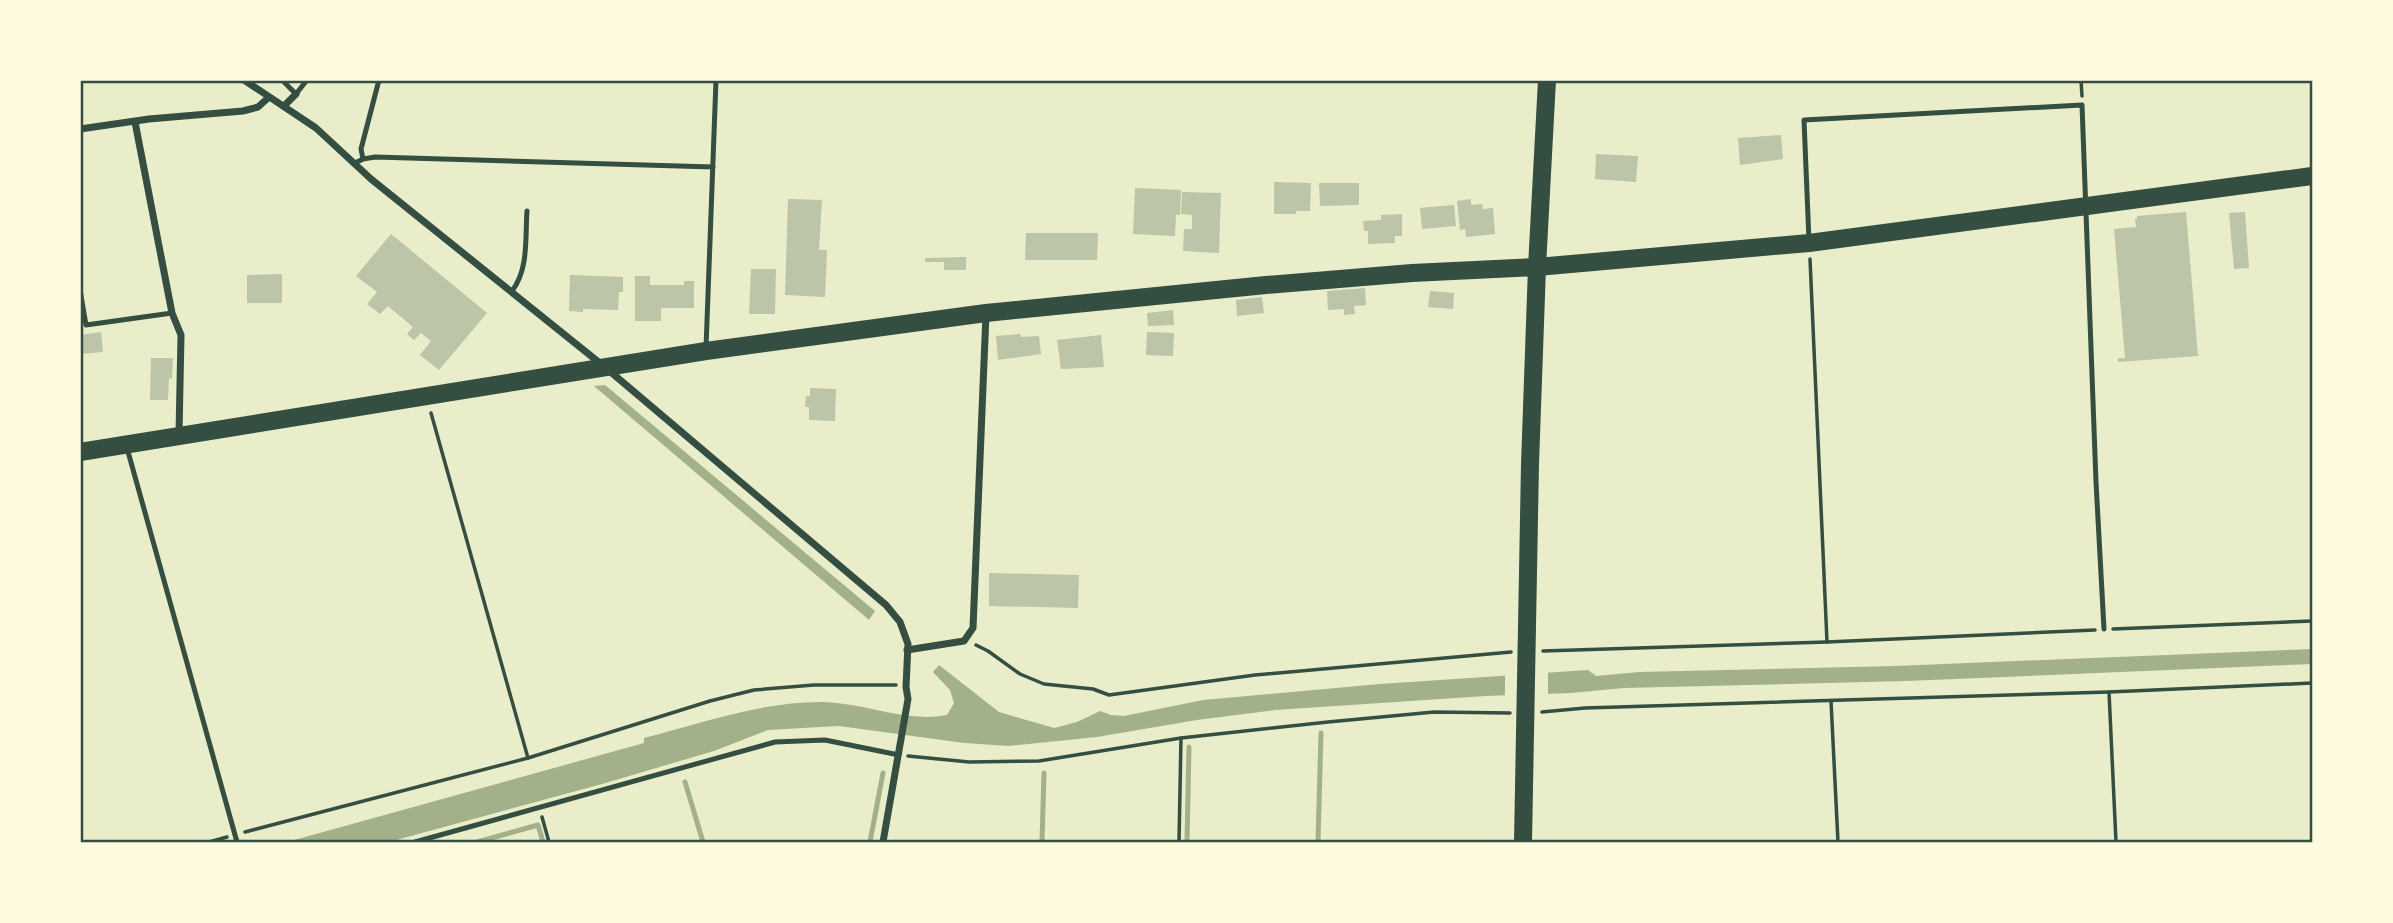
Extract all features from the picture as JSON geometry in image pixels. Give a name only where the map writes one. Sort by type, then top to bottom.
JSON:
[{"type":"main road","points":[[1523,842],[1530,464],[1547,80]]},
{"type":"main road","points":[[80,452],[706,351],[986,313],[1279,284],[1412,273],[1537,267],[1809,243],[2312,176]]},
{"type":"street","points":[[244,80],[316,128],[371,179],[513,291],[886,605],[900,622],[908,643],[908,699],[883,842]]},
{"type":"street","points":[[284,106],[296,94]]},
{"type":"street","points":[[80,130],[135,121],[243,111],[258,107],[268,98]]},
{"type":"street","points":[[135,121],[172,313],[181,335],[179,437]]},
{"type":"street","points":[[906,650],[964,640],[973,628],[986,313]]},
{"type":"lane","points":[[282,80],[296,94],[307,80]]},
{"type":"lane","points":[[363,159],[361,149],[379,80]]},
{"type":"lane","points":[[706,351],[716,80]]},
{"type":"lane","points":[[1809,243],[1804,120],[2082,105],[2104,629]]},
{"type":"lane","points":[[355,163],[375,157],[713,167]]},
{"type":"lane","points":[[513,291],[521,280],[523,269],[527,211]]},
{"type":"lane","points":[[80,290],[86,325],[172,313]]},
{"type":"lane","points":[[127,445],[237,842]]},
{"type":"lane","points":[[415,842],[775,742],[825,740],[899,752]]},
{"type":"path","points":[[1809,243],[1826,642]]},
{"type":"path","points":[[427,397],[528,758]]},
{"type":"path","points":[[964,640],[988,651],[1020,674],[1044,684],[1093,689],[1109,695],[1255,675],[1528,655],[2312,621]]},
{"type":"path","points":[[899,752],[968,762],[1024,762],[1181,738],[1434,712],[2109,692],[2312,683]]},
{"type":"path","points":[[209,842],[528,758],[710,701],[754,690],[814,685],[891,684],[906,687]]},
{"type":"path","points":[[2109,692],[2116,842]]},
{"type":"path","points":[[1831,701],[1838,842]]},
{"type":"path","points":[[1179,842],[1181,738]]},
{"type":"path","points":[[540,806],[549,842]]},
{"type":"shaded area","points":[[605,385],[875,611],[869,620],[594,386]]},
{"type":"shaded area","points":[[2312,649],[2312,664],[1906,681],[1624,688],[1275,710],[1097,737],[1009,746],[964,743],[839,726],[768,730],[714,751],[389,842],[287,842],[644,743],[644,738],[756,709],[824,702],[901,715],[947,715],[954,703],[950,690],[933,672],[939,665],[999,712],[1054,728],[1077,722],[1100,711],[1124,716],[1203,700],[1380,684],[1588,670],[1596,676],[1639,672],[1895,666]]},
{"type":"pier","points":[[1548,669],[1548,697],[1505,699],[1505,672]]},
{"type":"building","points":[[1781,135],[1783,159],[1740,165],[1738,138]]},
{"type":"building","points":[[1596,154],[1638,156],[1636,182],[1595,179]]},
{"type":"building","points":[[1274,182],[1311,183],[1310,211],[1274,214]]},
{"type":"building","points":[[1319,183],[1359,183],[1359,205],[1320,206]]},
{"type":"building","points":[[1135,188],[1181,190],[1180,215],[1176,215],[1175,236],[1133,234]]},
{"type":"building","points":[[1182,192],[1221,193],[1219,253],[1183,251],[1184,229],[1192,229],[1192,215],[1181,214]]},
{"type":"building","points":[[788,199],[822,200],[819,250],[827,250],[825,297],[785,295]]},
{"type":"building","points":[[1471,199],[1471,205],[1482,204],[1483,209],[1493,208],[1495,234],[1466,237],[1465,229],[1460,230],[1457,201]]},
{"type":"building","points":[[1454,205],[1456,226],[1422,229],[1420,208]]},
{"type":"building","points":[[2186,212],[2198,356],[2118,362],[2118,358],[2125,358],[2114,229],[2136,227],[2137,216]]},
{"type":"building","points":[[2245,212],[2249,268],[2234,269],[2229,213]]},
{"type":"building","points":[[1402,214],[1402,236],[1395,236],[1395,243],[1368,244],[1368,231],[1364,231],[1363,221],[1381,220],[1381,215]]},
{"type":"building","points":[[1026,233],[1098,233],[1097,260],[1025,260]]},
{"type":"building","points":[[391,234],[487,313],[439,370],[420,355],[431,341],[421,333],[414,340],[407,334],[413,327],[388,306],[380,314],[367,304],[377,292],[356,276]]},
{"type":"building","points":[[966,257],[966,270],[944,270],[944,262],[925,262],[925,258]]},
{"type":"building","points":[[751,269],[776,269],[775,314],[749,314]]},
{"type":"building","points":[[282,274],[282,303],[247,303],[247,275]]},
{"type":"building","points":[[570,275],[623,277],[623,292],[619,292],[618,310],[569,311]]},
{"type":"building","points":[[635,276],[650,276],[650,285],[684,285],[684,281],[694,281],[694,308],[661,308],[661,321],[635,321]]},
{"type":"building","points":[[1365,288],[1366,305],[1354,306],[1355,314],[1344,315],[1344,309],[1328,310],[1327,291]]},
{"type":"building","points":[[1430,291],[1454,293],[1453,309],[1428,307]]},
{"type":"building","points":[[1262,297],[1264,313],[1237,316],[1236,300]]},
{"type":"building","points":[[1173,310],[1174,325],[1148,326],[1147,313]]},
{"type":"building","points":[[101,332],[103,352],[80,354],[80,335]]},
{"type":"building","points":[[1147,332],[1174,333],[1173,356],[1146,355]]},
{"type":"building","points":[[1020,334],[1021,337],[1039,336],[1041,354],[998,360],[996,336]]},
{"type":"building","points":[[1101,335],[1104,367],[1061,369],[1057,340]]},
{"type":"building","points":[[151,358],[173,358],[168,400],[150,400]]},
{"type":"building","points":[[810,388],[836,389],[835,421],[809,420],[809,407],[805,407]]},
{"type":"building","points":[[989,573],[1079,575],[1078,608],[989,606]]},
{"type":"waterway","points":[[1318,842],[1321,733]]},
{"type":"waterway","points":[[1187,842],[1189,747]]},
{"type":"waterway","points":[[870,842],[883,773]]},
{"type":"waterway","points":[[1042,842],[1044,773]]},
{"type":"waterway","points":[[685,782],[703,842]]},
{"type":"waterway","points":[[477,842],[538,825],[543,842]]}]
